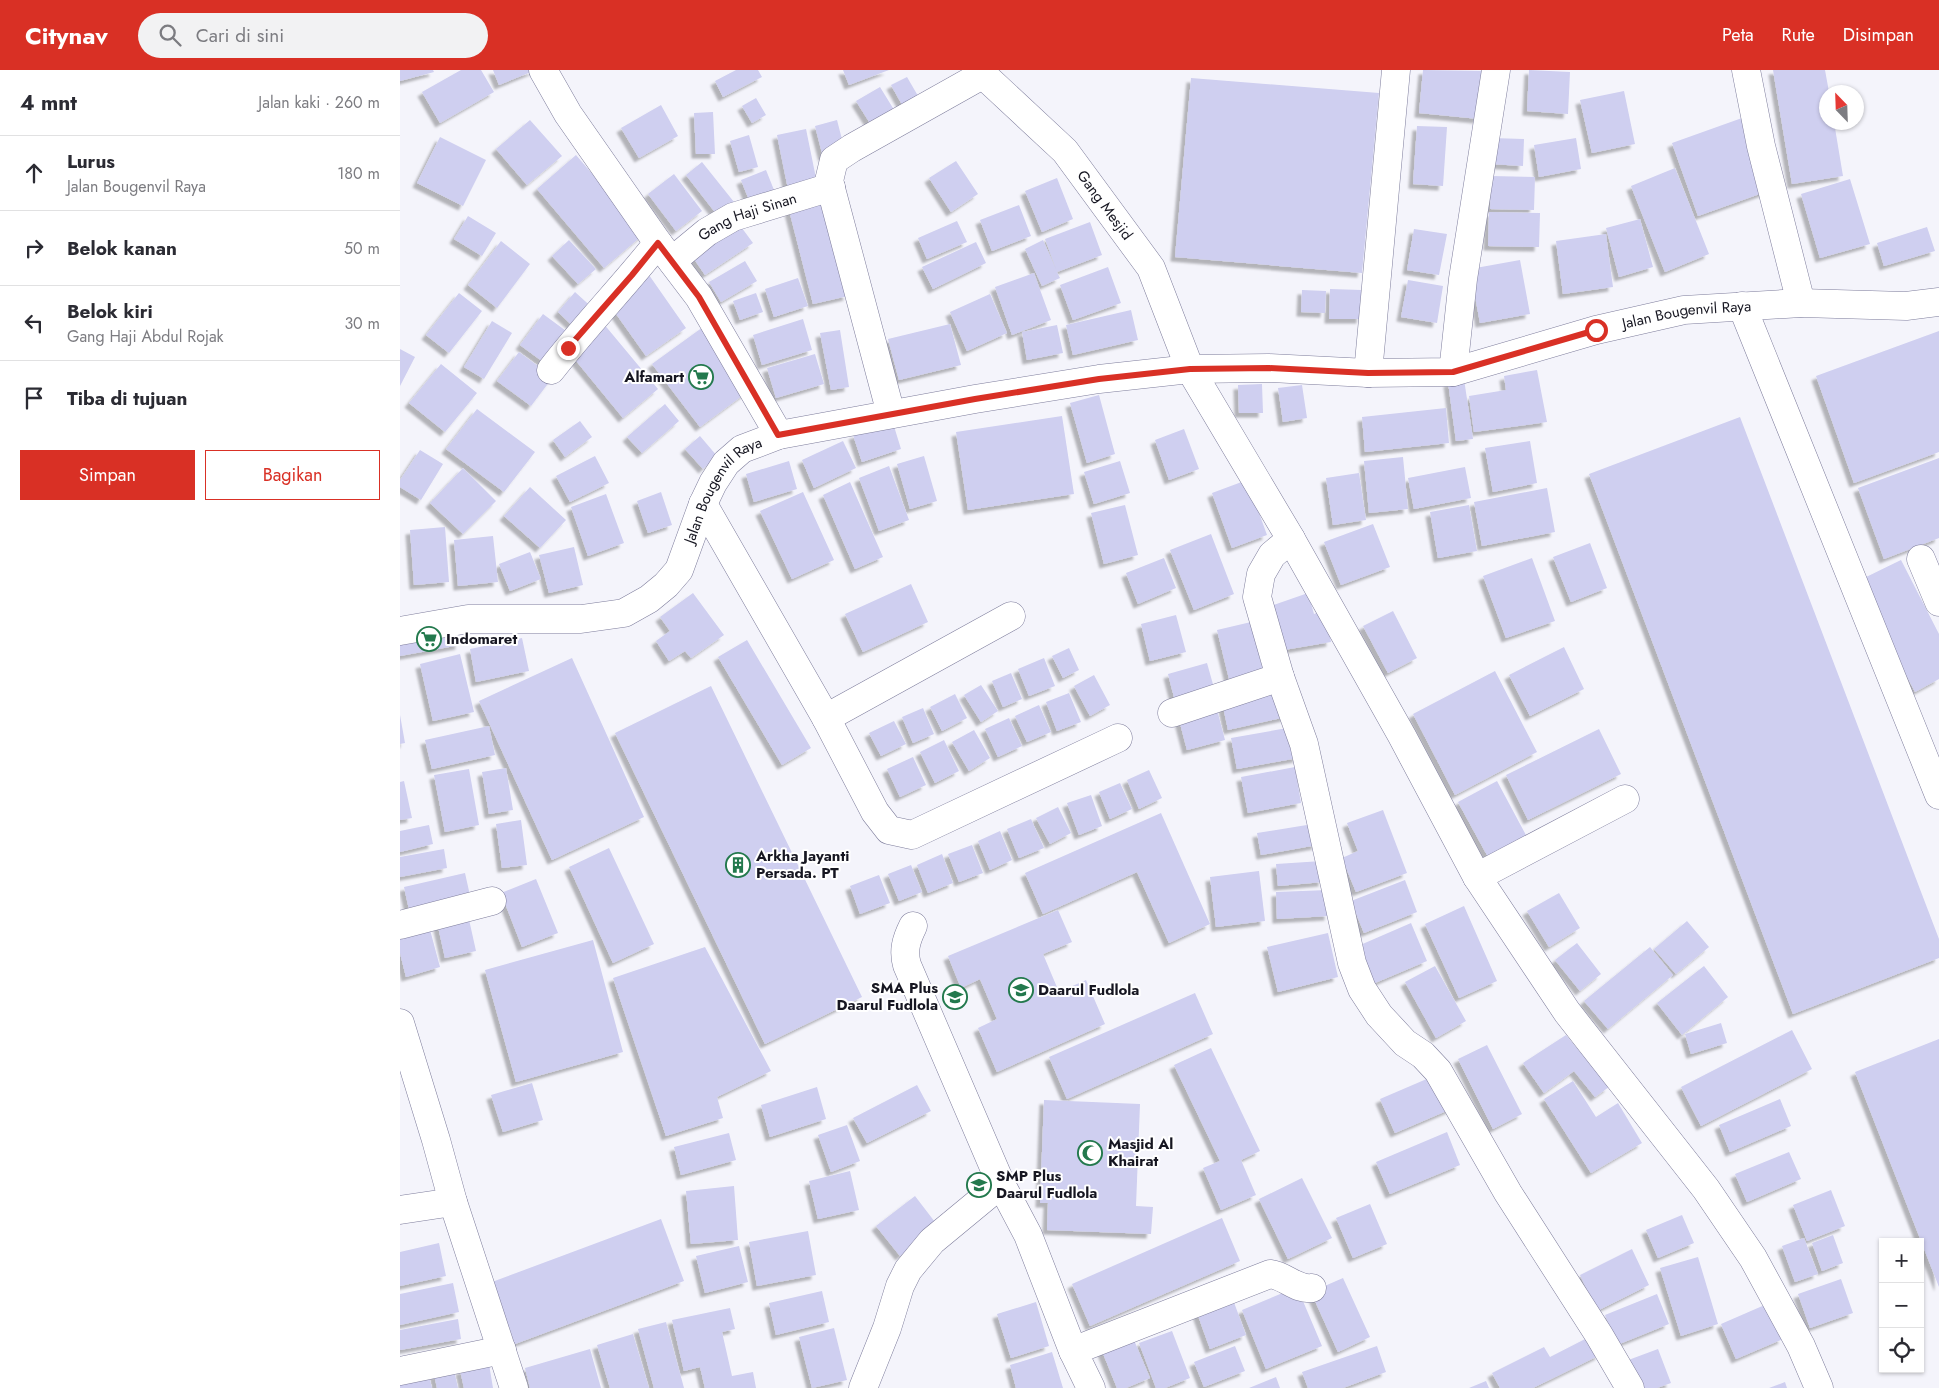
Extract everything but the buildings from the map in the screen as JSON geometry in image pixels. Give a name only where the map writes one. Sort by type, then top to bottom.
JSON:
[{"type":"street","points":[[543,70],[568,114],[699,297],[778,435]]},
{"type":"street","points":[[1368,373],[1396,70]]},
{"type":"street","points":[[1453,372],[1462,279],[1496,70]]},
{"type":"street","points":[[1746,70],[1761,146],[1801,302]]},
{"type":"street","points":[[891,414],[829,181],[834,160],[980,72]]},
{"type":"street","name":"Gang Mesjid","points":[[980,72],[1065,151],[1151,268],[1190,369],[1291,539],[1402,736],[1477,877],[1567,1012],[1706,1189],[1753,1258],[1801,1346],[1819,1388]]},
{"type":"street","name":"Gang Haji Sinan","points":[[551,370],[632,275],[665,252],[707,232],[732,216],[831,187]]},
{"type":"street","name":"Jalan Bougenvil Raya","points":[[400,631],[468,619],[581,619],[624,613],[649,599],[666,585],[679,570],[703,504],[713,483],[726,463],[742,449],[778,435],[1099,379],[1190,369],[1269,368],[1368,373],[1453,372],[1596,330],[1684,310],[1801,302],[1906,306],[1939,302]]},
{"type":"street","points":[[1742,306],[1939,795]]},
{"type":"street","points":[[703,504],[826,718],[875,812],[889,830],[912,835],[1118,738]]},
{"type":"street","points":[[1291,539],[1272,555],[1261,574],[1257,597],[1280,677],[1304,744],[1352,963],[1362,989],[1379,1015],[1405,1043],[1423,1055],[1438,1071],[1504,1186],[1599,1335],[1630,1388]]},
{"type":"street","points":[[1922,559],[1939,602]]},
{"type":"street","points":[[826,718],[1011,616]]},
{"type":"street","points":[[1172,713],[1280,677]]},
{"type":"street","points":[[1477,877],[1625,799]]},
{"type":"street","points":[[400,925],[492,901]]},
{"type":"street","points":[[913,926],[907,938],[904,954],[907,965],[1001,1184],[1028,1236],[1073,1351],[1090,1388]]},
{"type":"street","points":[[400,1023],[453,1202],[514,1388]]},
{"type":"street","points":[[863,1388],[887,1328],[900,1286],[908,1270],[932,1240],[1001,1184]]},
{"type":"street","points":[[400,1210],[453,1202]]},
{"type":"street","points":[[1073,1351],[1270,1274],[1280,1276],[1303,1289],[1312,1288]]},
{"type":"street","points":[[400,1372],[502,1350]]},
{"type":"place","name":"Alfamart","points":[[701,377]]},
{"type":"place","name":"Indomaret","points":[[429,639]]},
{"type":"place","name":"Arkha Jayanti Persada. PT","points":[[738,865]]},
{"type":"place","name":"Daarul Fudlola","points":[[1021,990]]},
{"type":"place","name":"SMA Plus Daarul Fudlola","points":[[955,997]]},
{"type":"place","name":"Masjid Al Khairat","points":[[1090,1153]]},
{"type":"place","name":"SMP Plus Daarul Fudlola","points":[[979,1185]]},
{"type":"route","points":[[568,348],[658,243],[699,297],[778,435],[975,399],[1099,379],[1190,369],[1269,368],[1368,373],[1453,372],[1596,330]]}]
